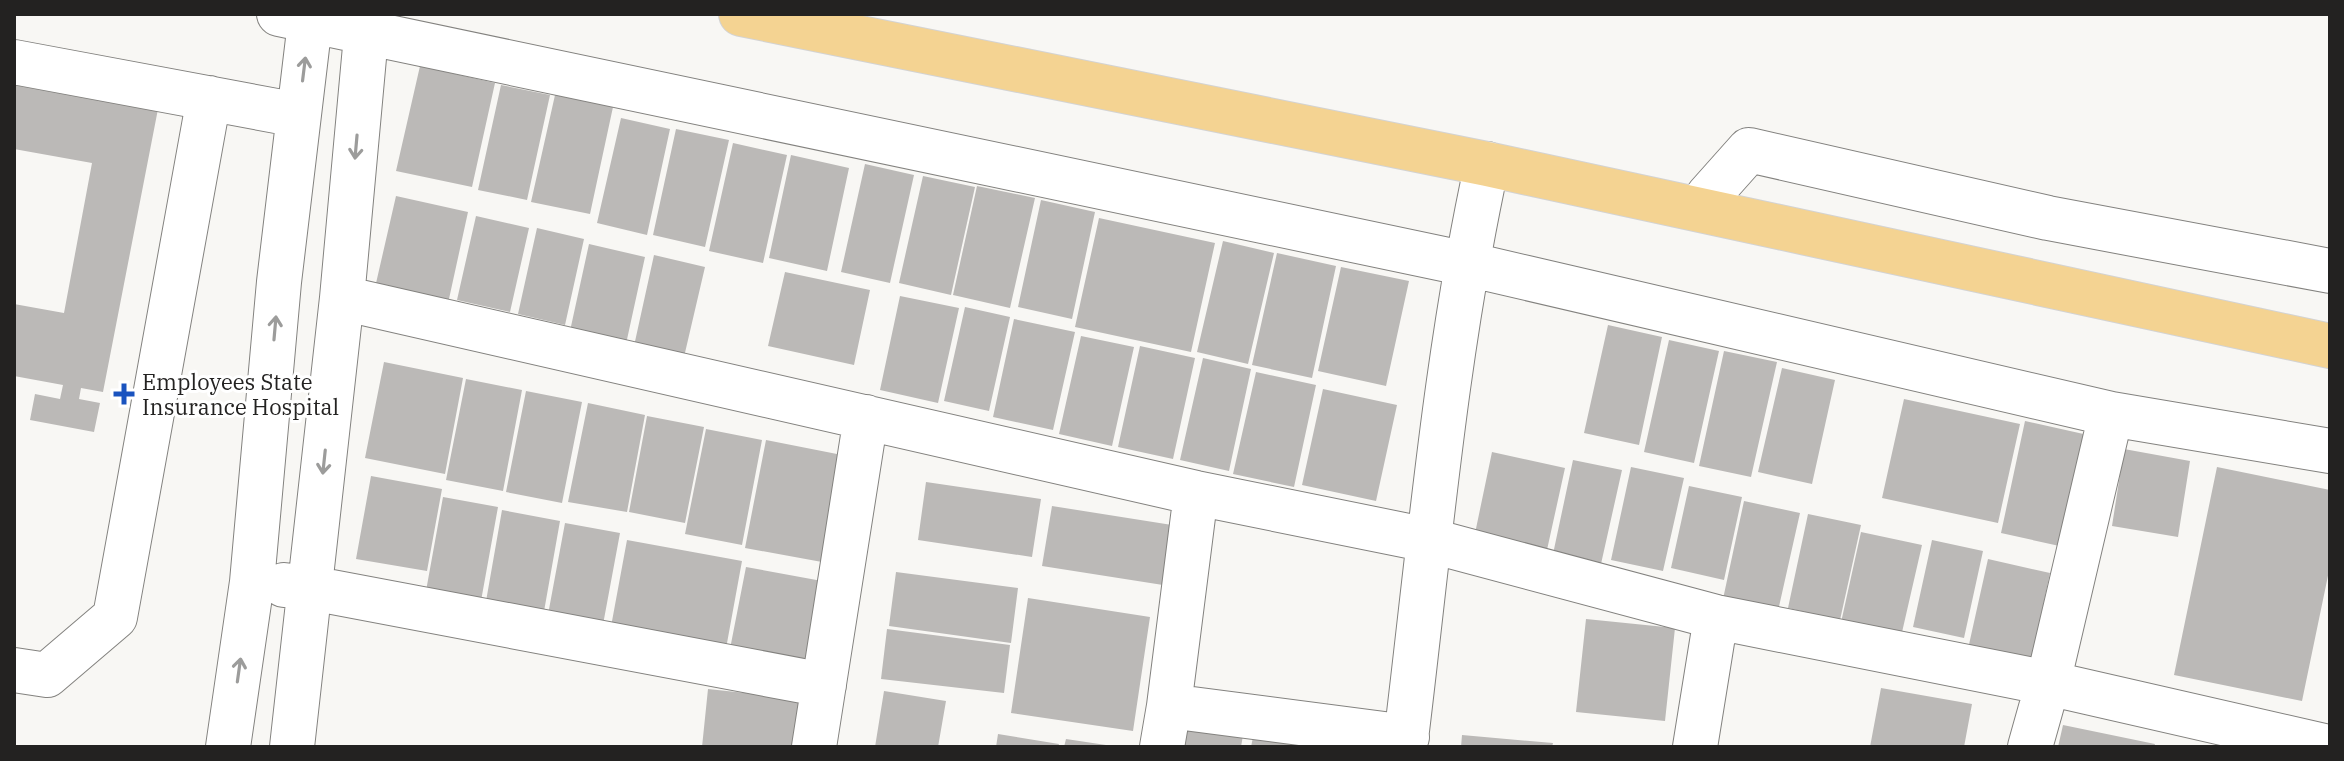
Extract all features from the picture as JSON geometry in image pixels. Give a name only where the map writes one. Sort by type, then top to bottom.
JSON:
[{"type":"main road","points":[[741,14],[833,20],[1708,196],[2330,327]]},
{"type":"main road","points":[[833,20],[2330,346]]},
{"type":"street","points":[[228,747],[252,582],[279,282],[298,115],[300,16],[367,24],[1467,264],[2111,414],[2330,451]]},
{"type":"street","points":[[292,747],[342,298],[367,24]]},
{"type":"street","points":[[14,62],[298,115]]},
{"type":"street","points":[[14,670],[47,675],[115,617],[209,98]]},
{"type":"street","points":[[1708,196],[1749,150],[2048,218],[2330,271]]},
{"type":"street","points":[[1196,493],[1166,727],[1406,742],[1428,540],[1467,264],[1487,164]]},
{"type":"street","points":[[342,298],[1196,493],[1428,540],[1716,617],[2048,683],[2328,747]]},
{"type":"street","points":[[2030,747],[2111,414]]},
{"type":"street","points":[[814,747],[866,417]]},
{"type":"street","points":[[252,582],[311,588],[824,685]]},
{"type":"street","points":[[1695,747],[1716,617]]},
{"type":"building","points":[[420,66],[495,83],[472,187],[396,171]]},
{"type":"building","points":[[14,82],[158,109],[103,392],[81,388],[79,399],[100,403],[94,432],[30,420],[35,394],[60,399],[63,385],[14,376],[14,304],[64,313],[92,163],[14,149]]},
{"type":"building","points":[[501,85],[550,95],[527,200],[478,190]]},
{"type":"building","points":[[555,95],[613,107],[590,214],[531,202]]},
{"type":"building","points":[[621,118],[670,129],[647,235],[597,223]]},
{"type":"building","points":[[676,129],[729,140],[705,247],[653,235]]},
{"type":"building","points":[[733,143],[787,155],[763,263],[709,251]]},
{"type":"building","points":[[791,155],[849,168],[827,271],[769,258]]},
{"type":"building","points":[[865,164],[914,175],[890,283],[841,272]]},
{"type":"building","points":[[923,176],[975,187],[951,295],[899,283]]},
{"type":"building","points":[[977,186],[1035,198],[1010,308],[953,295]]},
{"type":"building","points":[[396,196],[468,212],[447,308],[374,292]]},
{"type":"building","points":[[1041,200],[1095,212],[1072,319],[1018,307]]},
{"type":"building","points":[[476,216],[529,228],[510,312],[457,300]]},
{"type":"building","points":[[1099,218],[1215,243],[1191,352],[1075,327]]},
{"type":"building","points":[[537,228],[584,239],[565,325],[518,314]]},
{"type":"building","points":[[1223,241],[1274,253],[1248,364],[1197,352]]},
{"type":"building","points":[[589,244],[645,257],[626,344],[570,331]]},
{"type":"building","points":[[1277,253],[1336,266],[1312,378],[1252,365]]},
{"type":"building","points":[[654,255],[705,267],[684,357],[634,346]]},
{"type":"building","points":[[1341,267],[1409,281],[1386,386],[1318,371]]},
{"type":"building","points":[[785,272],[870,290],[854,365],[768,346]]},
{"type":"building","points":[[900,296],[959,308],[938,403],[880,390]]},
{"type":"building","points":[[965,307],[1010,317],[989,411],[944,401]]},
{"type":"building","points":[[1014,319],[1075,332],[1053,430],[993,417]]},
{"type":"building","points":[[1608,325],[1662,337],[1639,445],[1584,433]]},
{"type":"building","points":[[1081,336],[1134,347],[1112,446],[1059,434]]},
{"type":"building","points":[[1669,340],[1719,351],[1694,463],[1644,452]]},
{"type":"building","points":[[1140,346],[1195,358],[1173,459],[1118,447]]},
{"type":"building","points":[[1724,351],[1777,362],[1751,477],[1699,466]]},
{"type":"building","points":[[1203,358],[1251,369],[1229,471],[1180,460]]},
{"type":"building","points":[[384,362],[463,378],[445,474],[365,458]]},
{"type":"building","points":[[1782,368],[1835,380],[1812,484],[1758,472]]},
{"type":"building","points":[[1256,372],[1316,385],[1294,487],[1233,474]]},
{"type":"building","points":[[466,379],[522,390],[503,491],[446,480]]},
{"type":"building","points":[[1323,389],[1397,405],[1376,501],[1302,485]]},
{"type":"building","points":[[526,391],[582,402],[562,503],[506,492]]},
{"type":"building","points":[[1904,399],[2020,424],[1998,523],[1882,498]]},
{"type":"building","points":[[588,403],[645,415],[627,512],[568,502]]},
{"type":"building","points":[[647,416],[704,427],[685,523],[629,512]]},
{"type":"building","points":[[2025,421],[2088,435],[2064,547],[2001,533]]},
{"type":"building","points":[[706,429],[762,440],[742,545],[685,534]]},
{"type":"building","points":[[766,440],[842,455],[822,562],[745,548]]},
{"type":"building","points":[[2124,449],[2190,461],[2178,537],[2112,526]]},
{"type":"building","points":[[1492,452],[1565,468],[1545,559],[1473,543]]},
{"type":"building","points":[[1573,460],[1622,470],[1601,564],[1553,554]]},
{"type":"building","points":[[1631,467],[1684,478],[1663,571],[1611,560]]},
{"type":"building","points":[[2217,467],[2330,490],[2330,566],[2302,701],[2174,675]]},
{"type":"building","points":[[371,476],[442,489],[427,571],[356,559]]},
{"type":"building","points":[[926,482],[1041,499],[1032,557],[918,540]]},
{"type":"building","points":[[1689,486],[1742,497],[1724,580],[1671,568]]},
{"type":"building","points":[[443,497],[498,507],[481,601],[426,591]]},
{"type":"building","points":[[1744,501],[1800,513],[1778,611],[1723,599]]},
{"type":"building","points":[[1052,506],[1172,525],[1163,585],[1042,566]]},
{"type":"building","points":[[502,510],[560,521],[543,617],[485,607]]},
{"type":"building","points":[[1808,514],[1861,525],[1840,620],[1788,608]]},
{"type":"building","points":[[565,523],[620,533],[602,630],[547,620]]},
{"type":"building","points":[[1861,532],[1922,545],[1900,641],[1840,627]]},
{"type":"building","points":[[627,540],[742,561],[725,654],[610,632]]},
{"type":"building","points":[[1932,540],[1983,551],[1964,638],[1913,627]]},
{"type":"building","points":[[1988,559],[2050,573],[2031,662],[1968,649]]},
{"type":"building","points":[[746,567],[822,581],[806,668],[729,654]]},
{"type":"building","points":[[896,572],[1018,588],[1011,643],[889,626]]},
{"type":"building","points":[[1028,598],[1150,617],[1133,731],[1011,713]]},
{"type":"building","points":[[1586,619],[1675,628],[1665,721],[1576,712]]},
{"type":"building","points":[[887,629],[1010,645],[1004,693],[881,679]]},
{"type":"building","points":[[1881,688],[1972,704],[1964,747],[1870,747]]},
{"type":"building","points":[[708,689],[800,699],[795,747],[702,747]]},
{"type":"building","points":[[884,691],[946,701],[938,747],[875,747]]},
{"type":"building","points":[[2063,725],[2155,744],[2154,747],[2058,747]]},
{"type":"building","points":[[1185,726],[1243,735],[1241,747],[1182,747]]},
{"type":"building","points":[[998,734],[1059,744],[1058,747],[996,747]]},
{"type":"building","points":[[1462,735],[1553,743],[1552,747],[1461,747]]},
{"type":"building","points":[[1253,737],[1302,745],[1302,747],[1251,747]]},
{"type":"building","points":[[1066,739],[1106,745],[1106,747],[1064,747]]},
{"type":"place","name":"Employees State Insurance Hospital","points":[[124,394]]}]
